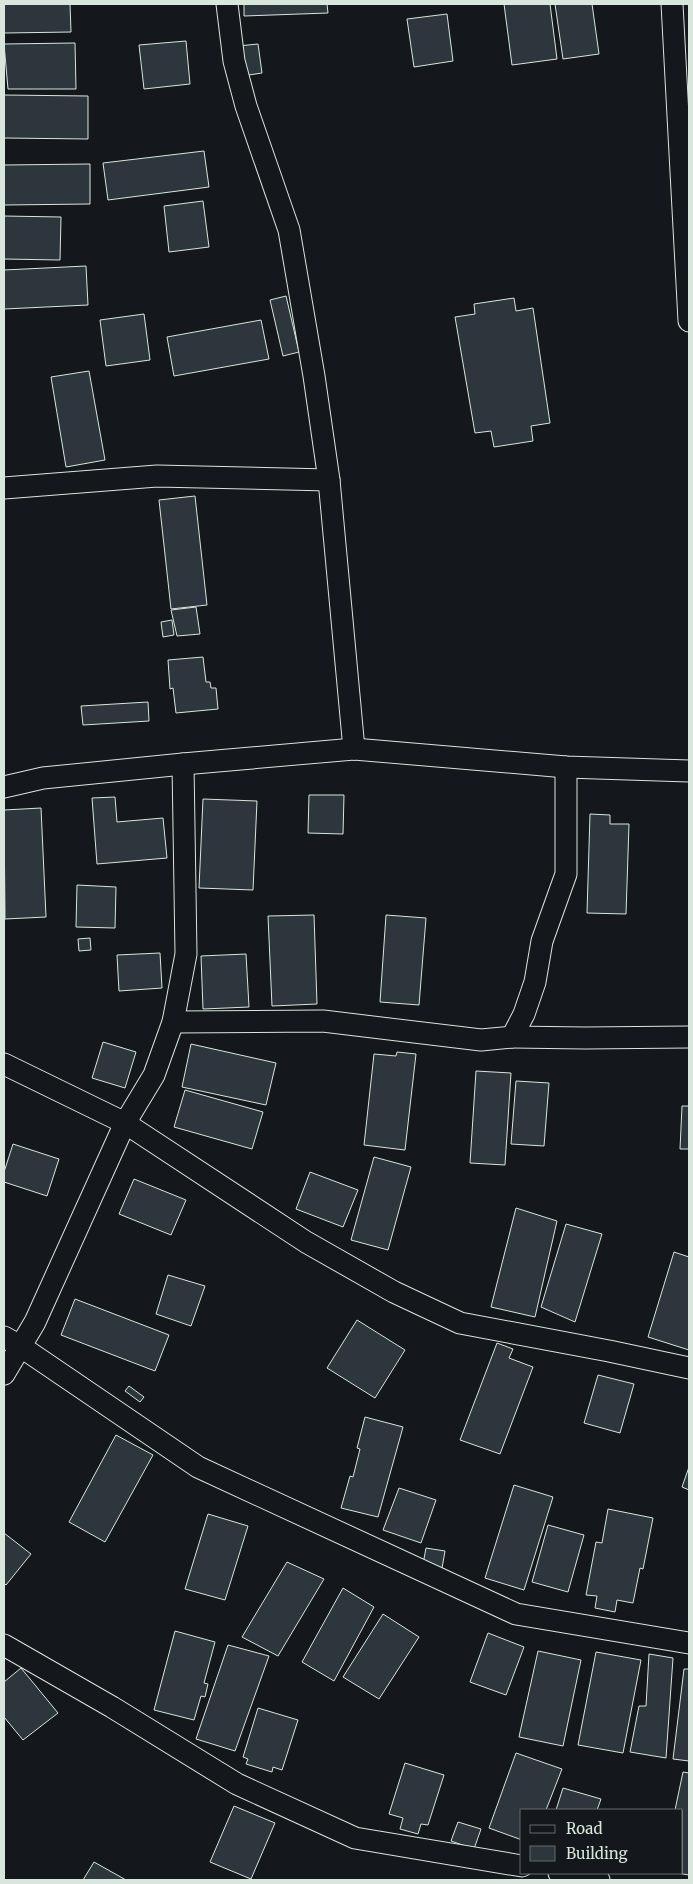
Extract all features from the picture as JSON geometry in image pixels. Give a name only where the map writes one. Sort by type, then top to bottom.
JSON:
[{"type":"street","points":[[227,4],[234,61],[241,88],[288,230],[314,376],[329,480],[354,749]]},
{"type":"street","points":[[672,4],[684,144],[689,321]]},
{"type":"street","points":[[4,488],[157,476],[329,480]]},
{"type":"street","points":[[4,786],[43,778],[354,749],[566,767],[689,772]]},
{"type":"street","points":[[4,1374],[12,1342],[35,1322],[125,1123],[154,1075],[173,1022],[186,954],[183,764]]},
{"type":"street","points":[[512,1037],[524,1014],[535,982],[542,941],[566,874],[566,767]]},
{"type":"street","points":[[173,1022],[322,1021],[481,1040],[512,1037],[689,1037]]},
{"type":"street","points":[[4,1064],[125,1123],[306,1242],[394,1292],[460,1323],[689,1368]]},
{"type":"street","points":[[12,1342],[198,1467],[516,1614],[689,1643]]},
{"type":"street","points":[[4,1644],[112,1707],[237,1784],[356,1838],[520,1866]]},
{"type":"street","points":[[565,1874],[598,1880]]},
{"type":"building","points":[[4,4],[70,4],[71,32],[4,33]]},
{"type":"building","points":[[244,4],[327,4],[328,13],[244,16]]},
{"type":"building","points":[[504,4],[550,4],[557,59],[512,65]]},
{"type":"building","points":[[555,4],[592,4],[599,54],[563,59]]},
{"type":"building","points":[[447,14],[453,61],[414,67],[407,19]]},
{"type":"building","points":[[186,41],[190,84],[144,89],[139,45]]},
{"type":"building","points":[[75,43],[76,89],[8,89],[4,44]]},
{"type":"building","points":[[258,44],[262,73],[242,76],[238,46]]},
{"type":"building","points":[[4,95],[88,96],[88,139],[4,138]]},
{"type":"building","points":[[204,151],[209,187],[108,200],[103,163]]},
{"type":"building","points":[[90,164],[90,204],[4,205],[4,165]]},
{"type":"building","points":[[203,201],[209,247],[169,252],[164,206]]},
{"type":"building","points":[[4,216],[61,217],[60,260],[4,259]]},
{"type":"building","points":[[86,266],[88,305],[4,309],[4,270]]},
{"type":"building","points":[[286,296],[299,352],[283,356],[270,300]]},
{"type":"building","points":[[514,298],[516,311],[533,308],[550,423],[531,426],[533,441],[494,447],[491,431],[475,433],[455,317],[475,314],[474,304]]},
{"type":"building","points":[[144,314],[150,360],[106,366],[100,320]]},
{"type":"building","points":[[261,320],[269,359],[174,376],[167,337]]},
{"type":"building","points":[[89,371],[105,460],[66,467],[51,377]]},
{"type":"building","points":[[195,496],[207,605],[171,609],[159,500]]},
{"type":"building","points":[[196,607],[200,634],[177,636],[171,610]]},
{"type":"building","points":[[172,620],[174,635],[163,637],[161,622]]},
{"type":"building","points":[[203,657],[206,682],[210,682],[211,688],[216,688],[218,709],[176,713],[173,688],[170,689],[168,660]]},
{"type":"building","points":[[148,702],[149,721],[83,725],[81,706]]},
{"type":"building","points":[[309,795],[344,795],[343,834],[308,833]]},
{"type":"building","points":[[115,797],[117,822],[163,818],[167,858],[97,864],[92,798]]},
{"type":"building","points":[[203,799],[257,801],[253,890],[199,888]]},
{"type":"building","points":[[41,808],[46,917],[5,919],[4,810]]},
{"type":"building","points":[[590,814],[610,815],[610,824],[629,824],[626,914],[587,913]]},
{"type":"building","points":[[77,885],[116,887],[115,928],[76,927]]},
{"type":"building","points":[[314,915],[317,1004],[272,1006],[268,916]]},
{"type":"building","points":[[386,915],[426,918],[419,1005],[380,1002]]},
{"type":"building","points":[[90,938],[91,950],[79,951],[78,939]]},
{"type":"building","points":[[160,953],[162,988],[119,991],[117,955]]},
{"type":"building","points":[[246,954],[249,1007],[203,1009],[201,956]]},
{"type":"building","points":[[103,1042],[136,1052],[125,1088],[92,1078]]},
{"type":"building","points":[[191,1044],[276,1063],[266,1105],[182,1087]]},
{"type":"building","points":[[397,1052],[416,1054],[405,1150],[364,1145],[374,1054],[396,1056]]},
{"type":"building","points":[[476,1071],[511,1073],[505,1165],[470,1163]]},
{"type":"building","points":[[516,1081],[549,1083],[544,1146],[511,1144]]},
{"type":"building","points":[[185,1090],[263,1112],[252,1149],[174,1127]]},
{"type":"building","points":[[682,1106],[689,1106],[689,1149],[680,1149]]},
{"type":"building","points":[[13,1144],[59,1159],[47,1196],[4,1182],[4,1172]]},
{"type":"building","points":[[374,1157],[411,1167],[388,1250],[351,1240]]},
{"type":"building","points":[[310,1172],[358,1190],[343,1227],[296,1209]]},
{"type":"building","points":[[134,1179],[186,1200],[171,1235],[119,1214]]},
{"type":"building","points":[[516,1208],[557,1221],[535,1317],[491,1307]]},
{"type":"building","points":[[566,1224],[602,1234],[575,1322],[541,1307]]},
{"type":"building","points":[[674,1252],[689,1257],[689,1350],[648,1337]]},
{"type":"building","points":[[168,1275],[205,1286],[191,1326],[156,1314]]},
{"type":"building","points":[[75,1299],[169,1335],[155,1371],[61,1335]]},
{"type":"building","points":[[357,1320],[405,1350],[375,1398],[327,1368]]},
{"type":"building","points":[[497,1343],[513,1349],[509,1358],[533,1367],[500,1454],[460,1440]]},
{"type":"building","points":[[598,1375],[634,1384],[620,1433],[584,1423]]},
{"type":"building","points":[[129,1386],[144,1397],[140,1402],[125,1391]]},
{"type":"building","points":[[365,1417],[403,1427],[378,1517],[341,1508],[350,1476],[353,1477],[360,1449],[357,1448]]},
{"type":"building","points":[[116,1435],[153,1455],[105,1542],[69,1522]]},
{"type":"building","points":[[689,1467],[689,1490],[682,1487]]},
{"type":"building","points":[[514,1485],[553,1497],[524,1590],[485,1578]]},
{"type":"building","points":[[399,1488],[436,1500],[421,1543],[383,1530]]},
{"type":"building","points":[[608,1509],[653,1518],[643,1569],[640,1568],[633,1603],[617,1600],[615,1612],[595,1608],[597,1596],[586,1595],[596,1542],[602,1543]]},
{"type":"building","points":[[208,1514],[248,1526],[225,1600],[185,1589]]},
{"type":"building","points":[[548,1525],[584,1535],[568,1592],[532,1582]]},
{"type":"building","points":[[4,1533],[31,1554],[6,1585],[4,1583]]},
{"type":"building","points":[[426,1548],[445,1551],[442,1568],[423,1564]]},
{"type":"building","points":[[287,1562],[324,1579],[278,1656],[242,1637]]},
{"type":"building","points":[[343,1588],[374,1607],[334,1681],[302,1662]]},
{"type":"building","points":[[383,1614],[419,1637],[379,1699],[343,1677]]},
{"type":"building","points":[[175,1631],[215,1642],[204,1683],[208,1684],[205,1697],[201,1696],[194,1720],[154,1710]]},
{"type":"building","points":[[488,1633],[524,1647],[506,1695],[470,1682]]},
{"type":"building","points":[[228,1645],[269,1656],[235,1751],[196,1739]]},
{"type":"building","points":[[538,1651],[581,1660],[563,1746],[519,1737]]},
{"type":"building","points":[[596,1652],[641,1660],[623,1753],[578,1745]]},
{"type":"building","points":[[649,1654],[673,1658],[666,1758],[630,1752],[639,1706],[646,1706]]},
{"type":"building","points":[[21,1668],[58,1713],[23,1740],[4,1717],[4,1682]]},
{"type":"building","points":[[684,1669],[689,1669],[689,1761],[673,1759]]},
{"type":"building","points":[[258,1708],[298,1720],[282,1770],[273,1767],[272,1772],[246,1764],[248,1759],[243,1757]]},
{"type":"building","points":[[516,1753],[562,1769],[546,1809],[520,1809],[520,1839],[489,1828]]},
{"type":"building","points":[[405,1763],[444,1775],[428,1825],[421,1824],[418,1834],[400,1829],[403,1818],[389,1814]]},
{"type":"building","points":[[683,1772],[689,1773],[689,1875],[683,1874],[683,1809],[675,1809]]},
{"type":"building","points":[[563,1788],[601,1799],[597,1809],[556,1809]]},
{"type":"building","points":[[234,1806],[275,1823],[251,1879],[210,1862]]},
{"type":"building","points":[[458,1822],[481,1829],[474,1849],[451,1841]]},
{"type":"building","points":[[94,1862],[126,1880],[83,1880]]}]
